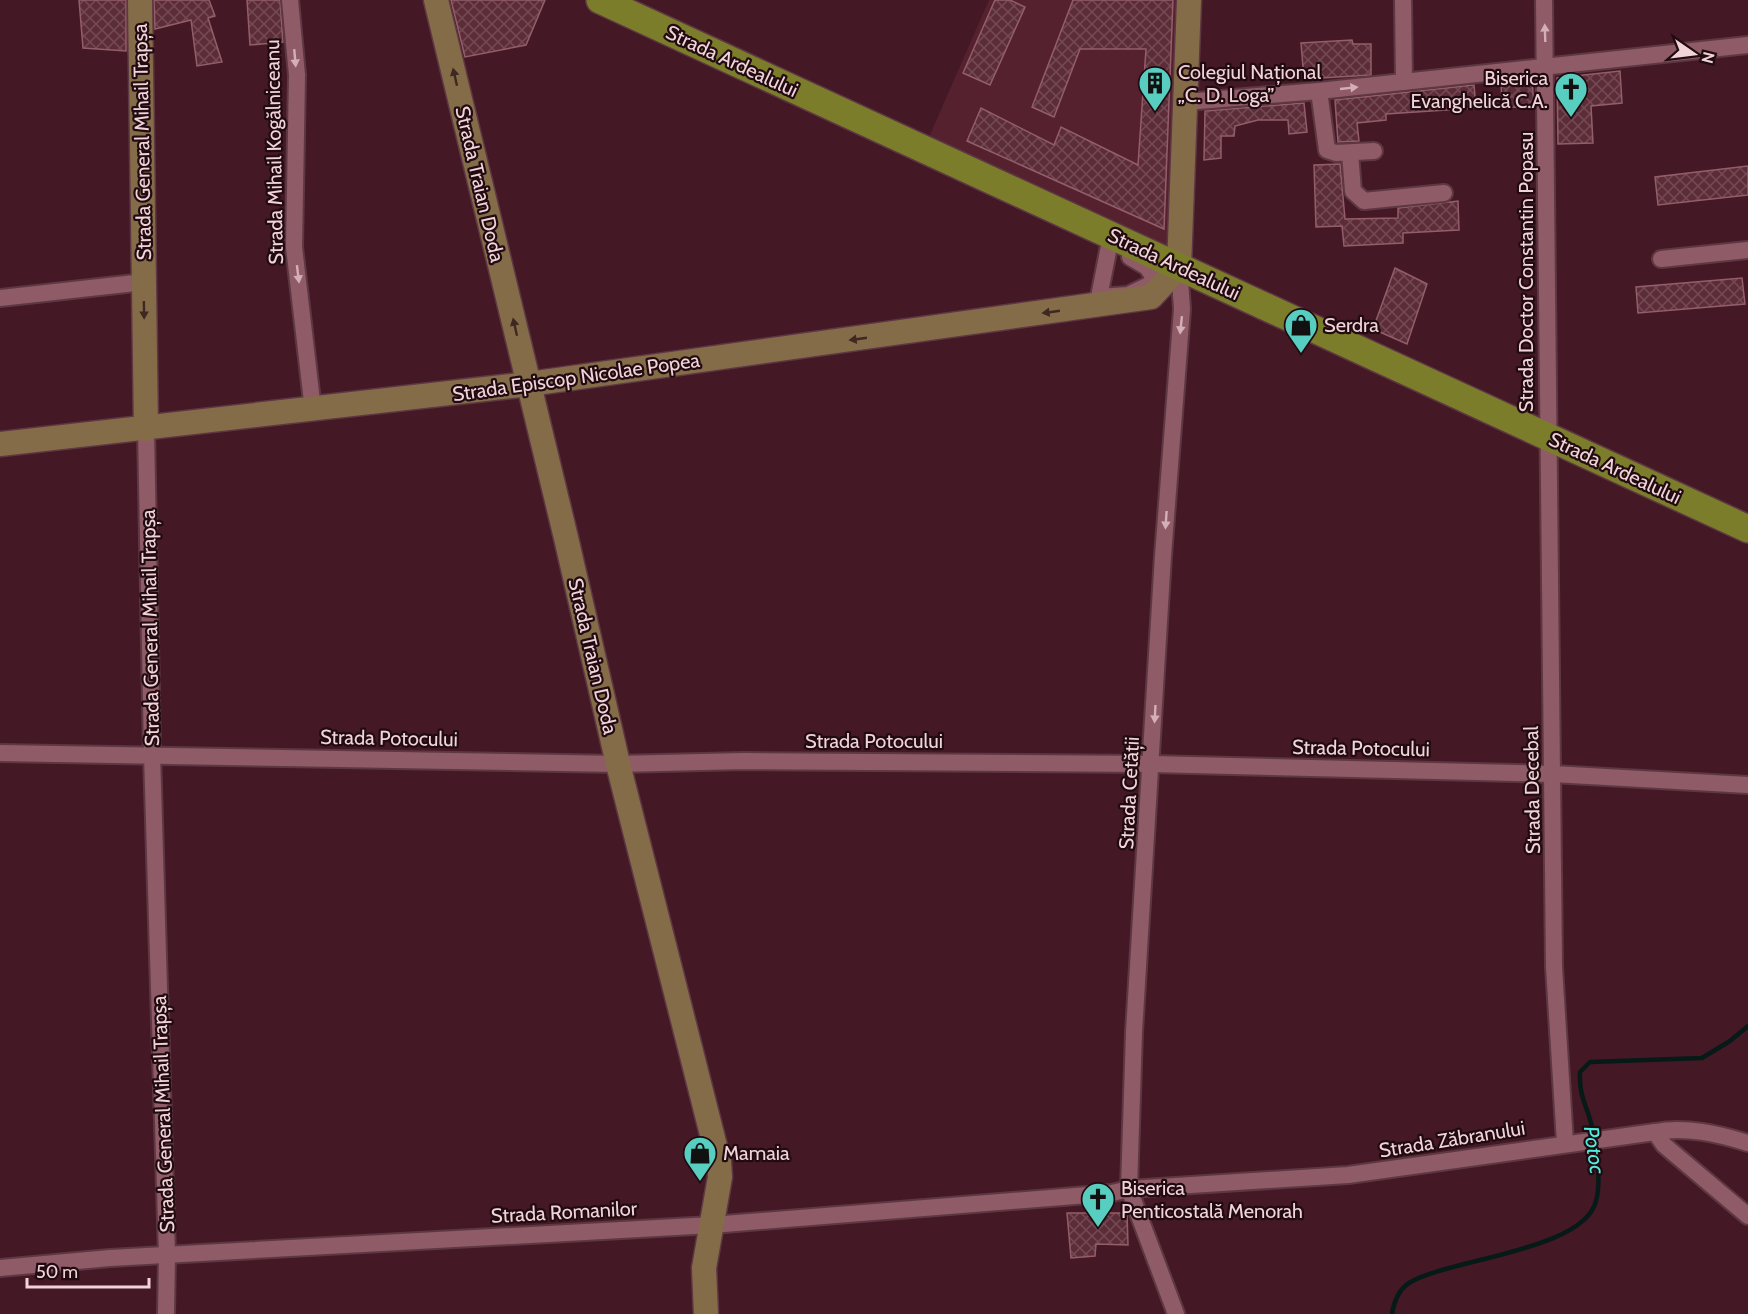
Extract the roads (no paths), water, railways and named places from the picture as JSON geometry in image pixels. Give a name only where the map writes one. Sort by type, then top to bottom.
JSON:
[{"type":"main road","name":"Strada Ardealului","points":[[602,0],[1110,241],[1179,267],[1748,529]]},
{"type":"street","name":"Strada General Mihail Trapșa","points":[[140,0],[152,754],[167,1255],[166,1314]]},
{"type":"street","name":"Strada Mihail Kogălniceanu","points":[[290,0],[297,75],[294,247],[313,410]]},
{"type":"street","name":"Strada Traian Doda","points":[[436,0],[618,764],[719,1162],[720,1177],[704,1268],[705,1314]]},
{"type":"street","points":[[1179,267],[1189,0]]},
{"type":"street","points":[[1403,0],[1404,82]]},
{"type":"street","name":"Strada Doctor Constantin Popasu","points":[[1544,0],[1548,437]]},
{"type":"street","points":[[1186,102],[1319,91],[1748,45]]},
{"type":"street","points":[[1319,91],[1327,150],[1336,153],[1374,151]]},
{"type":"street","points":[[1350,153],[1353,191],[1358,199],[1372,202],[1444,194]]},
{"type":"street","points":[[1110,241],[1147,267],[1153,276],[1151,284],[1143,289],[1128,295],[1099,301],[1110,241]]},
{"type":"street","points":[[1661,259],[1748,250]]},
{"type":"street","name":"Strada Episcop Nicolae Popea","points":[[0,444],[529,384],[1099,301],[1151,297],[1179,267]]},
{"type":"street","name":"Strada Cetății","points":[[1176,1314],[1129,1189],[1134,1032],[1170,455],[1182,309],[1179,267]]},
{"type":"street","points":[[0,298],[144,282]]},
{"type":"street","name":"Strada Decebal","points":[[1548,437],[1554,968],[1565,1143]]},
{"type":"street","name":"Strada Potocului","points":[[0,753],[618,764],[744,761],[1152,764],[1553,774],[1748,785]]},
{"type":"street","name":"Strada Zăbranului","points":[[1129,1189],[1348,1175],[1672,1129],[1694,1131],[1748,1143]]},
{"type":"street","points":[[1655,1132],[1664,1145],[1748,1216]]},
{"type":"street","name":"Strada Romanilor","points":[[0,1268],[167,1255],[712,1225],[1112,1193],[1129,1189]]},
{"type":"waterway","name":"Potoc","points":[[1392,1314],[1397,1297],[1409,1283],[1453,1267],[1542,1243],[1567,1232],[1586,1218],[1596,1201],[1598,1192],[1594,1135],[1580,1084],[1580,1072],[1590,1062],[1702,1058],[1730,1041],[1748,1026]]},
{"type":"place","name":"Colegiul Național „C. D. Loga”","points":[[1155,112]]},
{"type":"place","name":"Biserica Evanghelică C.A.","points":[[1571,118]]},
{"type":"place","name":"Serdra","points":[[1301,354]]},
{"type":"place","name":"Mamaia","points":[[700,1182]]},
{"type":"place","name":"Biserica Penticostală Menorah","points":[[1098,1228]]}]
